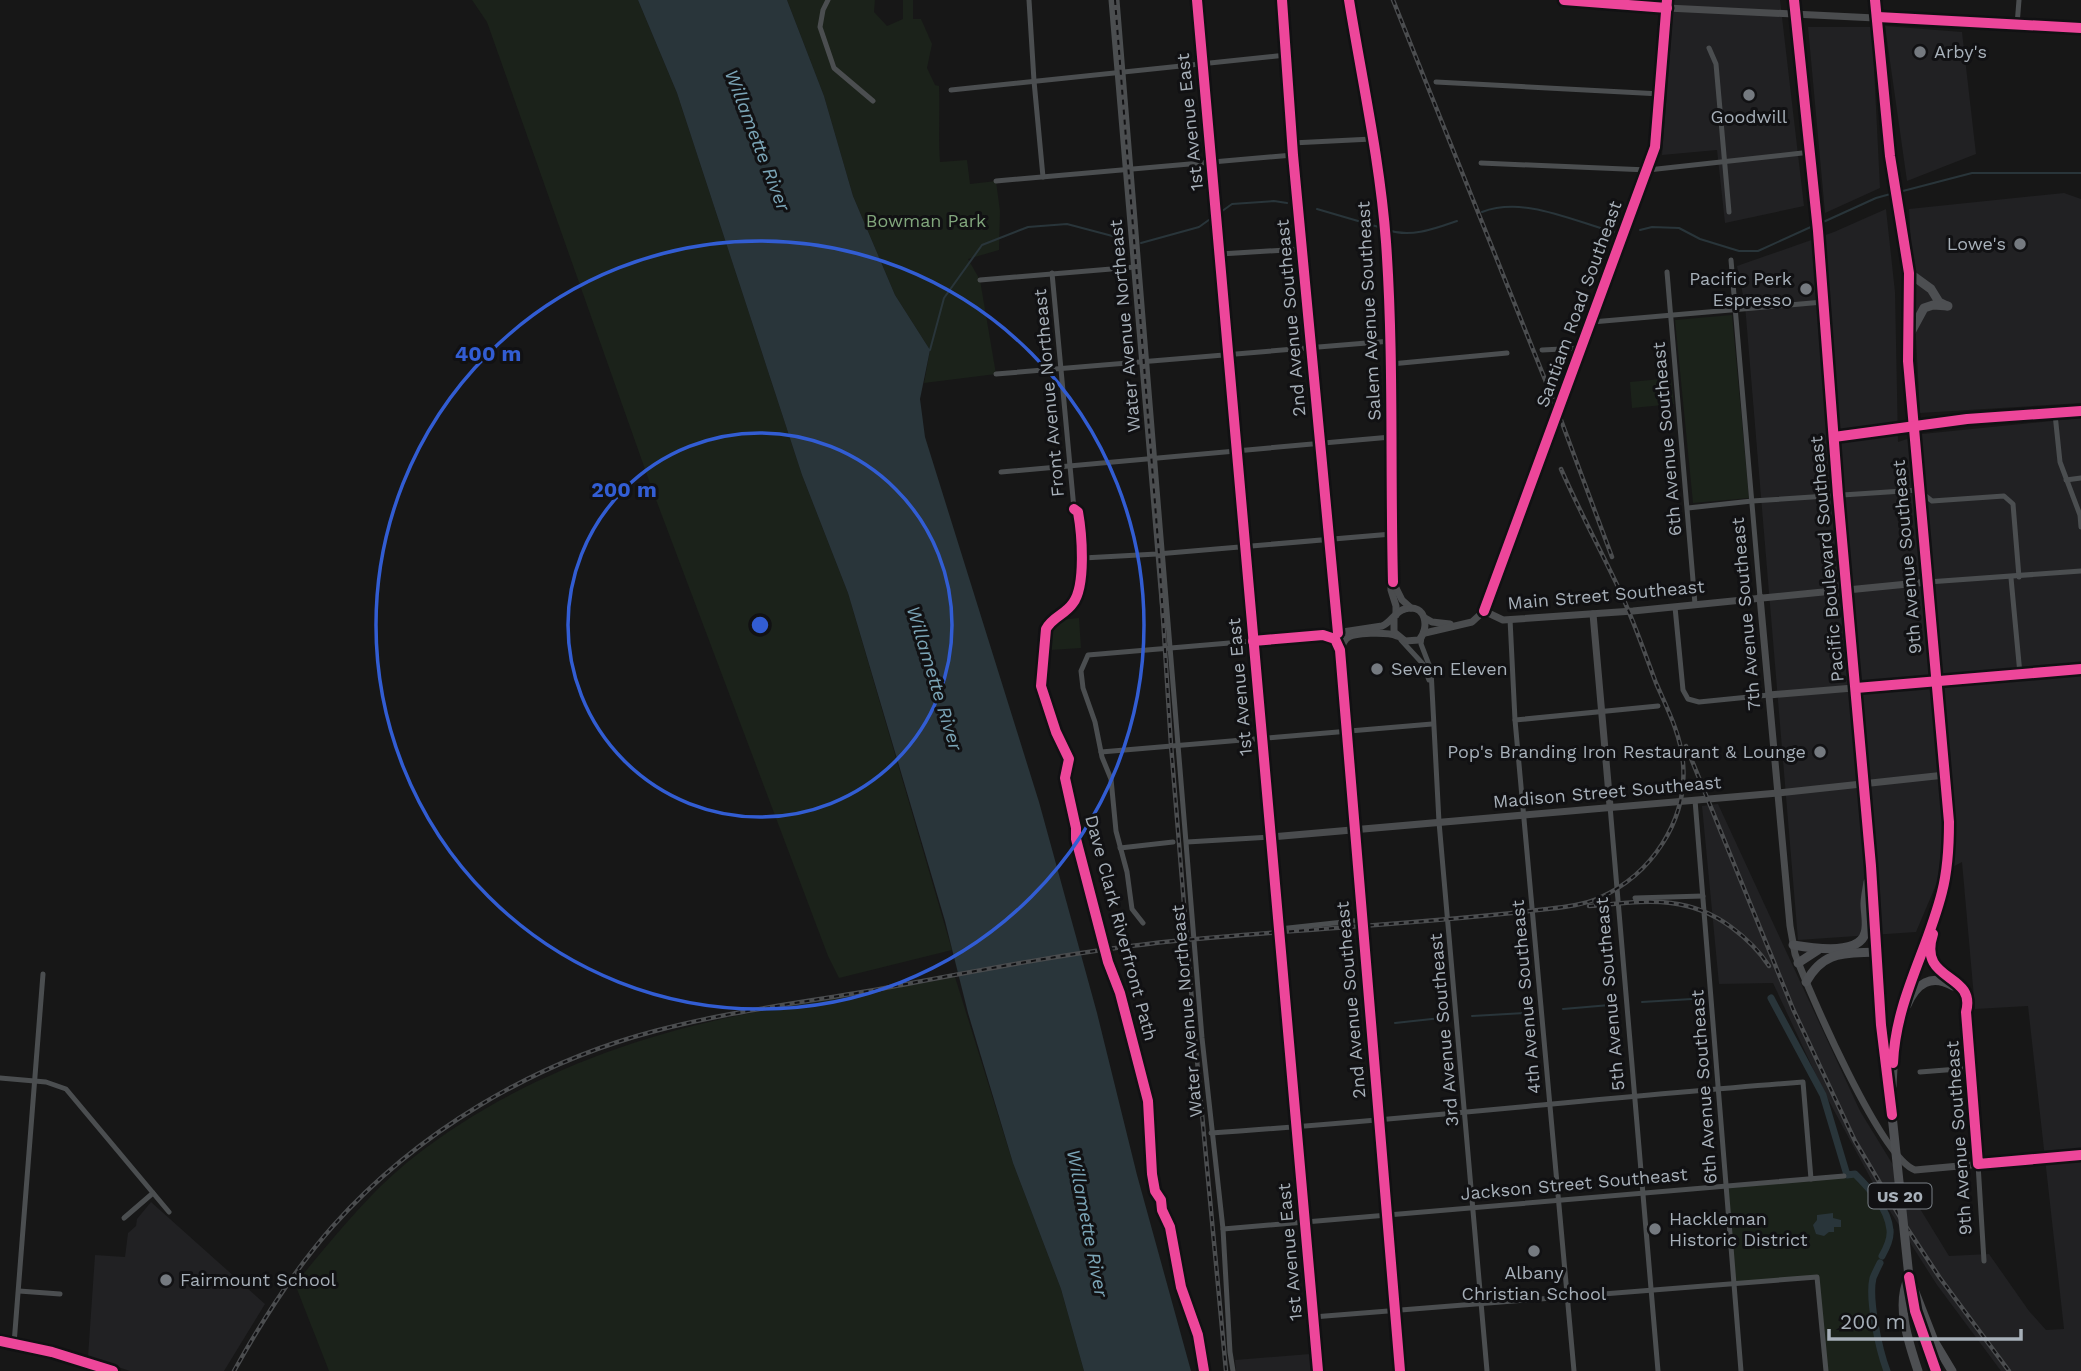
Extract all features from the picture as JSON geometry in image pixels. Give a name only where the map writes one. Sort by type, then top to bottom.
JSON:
[{"type":"highway","name":"Pacific Boulevard Southeast","points":[[1796,0],[1871,866],[1884,1056],[1909,1277]]},
{"type":"highway","name":"9th Avenue Southeast","points":[[1875,0],[1894,186],[1909,273],[1913,425],[1945,775],[1949,855],[1938,906],[1899,1014],[1891,1105]]},
{"type":"highway","points":[[1909,273],[1931,289],[1939,302],[1948,306],[1933,305],[1924,308],[1909,336]]},
{"type":"highway","points":[[1793,945],[1818,950],[1851,946],[1862,941],[1866,930],[1865,900],[1871,866]]},
{"type":"highway","points":[[1938,906],[1930,948],[1933,963],[1966,992],[1969,1002],[1966,1012]]},
{"type":"highway","points":[[1798,963],[1818,950]]},
{"type":"highway","points":[[1806,982],[1824,959],[1876,952]]},
{"type":"highway","points":[[1899,1014],[1916,988],[1931,980],[1951,985],[1962,997],[1966,1012]]},
{"type":"highway","points":[[1909,1277],[1915,1311],[1936,1371]]},
{"type":"highway","name":"US 20","points":[[1909,1277],[1903,1288],[1903,1306],[1918,1371]]},
{"type":"highway","name":"US 20","points":[[1909,1277],[1934,1341],[1952,1371]]},
{"type":"main road","name":"Salem Avenue Southeast","points":[[1349,0],[1381,191],[1386,239],[1391,341],[1391,590],[1396,606],[1395,617]]},
{"type":"main road","points":[[1564,0],[2081,28]]},
{"type":"main road","name":"Santiam Road Southeast","points":[[1484,611],[1655,147],[1667,4]]},
{"type":"main road","points":[[1833,437],[1967,419],[2081,411]]},
{"type":"main road","name":"Main Street Southeast","points":[[1423,635],[1472,622],[1484,611],[1498,619],[1510,620],[1675,607],[1823,592],[1837,587],[1846,579]]},
{"type":"main road","points":[[1393,582],[1402,600],[1411,608],[1432,622],[1455,625]]},
{"type":"main road","points":[[1847,590],[1928,582]]},
{"type":"main road","name":"7th Avenue Southeast","points":[[1760,597],[1793,945],[1798,963]]},
{"type":"main road","points":[[1253,641],[1323,635],[1382,626],[1404,609],[1411,608]]},
{"type":"main road","name":"5th Avenue Southeast","points":[[1593,614],[1610,806]]},
{"type":"main road","points":[[1395,617],[1393,628],[1399,638]]},
{"type":"main road","points":[[1340,650],[1350,636],[1389,633],[1414,642],[1423,635],[1426,626],[1424,617]]},
{"type":"main road","points":[[1323,635],[1335,639],[1340,650]]},
{"type":"main road","name":"1st Avenue East","points":[[1253,641],[1318,1371]]},
{"type":"main road","name":"2nd Avenue Southeast","points":[[1340,650],[1400,1371]]},
{"type":"main road","points":[[1769,695],[2081,669]]},
{"type":"main road","name":"Madison Street Southeast","points":[[1271,836],[1778,793],[1945,775]]},
{"type":"main road","points":[[1798,963],[1871,1117],[1904,1163],[1916,1170],[2081,1155]]},
{"type":"main road","name":"9th Avenue Southeast","points":[[1966,1012],[1978,1164]]},
{"type":"main road","points":[[0,1341],[63,1355],[111,1371]]},
{"type":"street","points":[[828,0],[820,27],[834,68],[873,101]]},
{"type":"street","points":[[1029,0],[1044,177]]},
{"type":"street","name":"Water Avenue Northeast","points":[[1111,0],[1120,73],[1145,362],[1162,617],[1169,649],[1211,1133],[1223,1229],[1233,1371]]},
{"type":"street","name":"Water Avenue Northeast","points":[[1117,0],[1120,73]]},
{"type":"street","name":"1st Avenue East","points":[[1197,0],[1253,641]]},
{"type":"street","name":"2nd Avenue Southeast","points":[[1282,0],[1293,155],[1338,633]]},
{"type":"street","points":[[2017,25],[2019,0]]},
{"type":"street","points":[[1709,48],[1716,64],[1729,212]]},
{"type":"street","points":[[951,90],[1286,55]]},
{"type":"street","points":[[1436,82],[1661,94]]},
{"type":"street","points":[[1292,143],[1372,139]]},
{"type":"street","points":[[1481,163],[1648,170],[1811,152]]},
{"type":"street","points":[[996,181],[1293,155]]},
{"type":"street","points":[[1220,254],[1303,249]]},
{"type":"street","name":"7th Avenue Southeast","points":[[1731,260],[1760,597]]},
{"type":"street","points":[[980,280],[1136,267]]},
{"type":"street","name":"6th Avenue Southeast","points":[[1667,272],[1695,604]]},
{"type":"street","name":"Front Avenue Northeast","points":[[1052,273],[1074,509]]},
{"type":"street","points":[[1592,322],[1823,303]]},
{"type":"street","points":[[996,374],[1391,341]]},
{"type":"street","points":[[1542,351],[1582,348]]},
{"type":"street","points":[[1391,364],[1507,353]]},
{"type":"street","points":[[2055,414],[2060,462],[2080,515],[2081,527]]},
{"type":"street","points":[[1001,472],[1391,437]]},
{"type":"street","points":[[2066,480],[2081,478]]},
{"type":"street","points":[[1688,508],[1918,490],[1932,501],[2004,496],[2013,504],[2019,577]]},
{"type":"street","points":[[1083,558],[1392,534]]},
{"type":"street","points":[[1928,582],[2081,571]]},
{"type":"street","points":[[2011,578],[2020,674]]},
{"type":"street","points":[[1675,607],[1683,690],[1688,699],[1699,702],[1769,695]]},
{"type":"street","name":"4th Avenue Southeast","points":[[1510,620],[1515,720],[1574,1371]]},
{"type":"street","name":"3rd Avenue Southeast","points":[[1423,635],[1421,644],[1430,670],[1439,822],[1488,1371]]},
{"type":"street","name":"3rd Avenue Southeast","points":[[1399,638],[1423,664],[1431,687]]},
{"type":"street","points":[[1143,923],[1132,909],[1127,872],[1116,831],[1111,779],[1081,677],[1082,666],[1088,655],[1253,641]]},
{"type":"street","points":[[1515,720],[1658,706]]},
{"type":"street","points":[[1101,752],[1432,724]]},
{"type":"street","name":"6th Avenue Southeast","points":[[1695,800],[1741,1371]]},
{"type":"street","name":"5th Avenue Southeast","points":[[1610,806],[1658,1371]]},
{"type":"street","points":[[1187,842],[1271,836]]},
{"type":"street","points":[[1120,848],[1174,842]]},
{"type":"street","points":[[1635,898],[1703,896]]},
{"type":"street","points":[[1279,929],[1362,920]]},
{"type":"street","points":[[14,1343],[43,974]]},
{"type":"street","points":[[1920,1072],[1971,1068]]},
{"type":"street","points":[[0,1078],[36,1081],[61,1086],[70,1092],[169,1212]]},
{"type":"street","points":[[1211,1133],[1803,1082],[1811,1179]]},
{"type":"street","name":"9th Avenue Southeast","points":[[1978,1164],[1984,1261]]},
{"type":"street","name":"Jackson Street Southeast","points":[[1223,1229],[1844,1176]]},
{"type":"street","points":[[124,1218],[153,1194]]},
{"type":"street","points":[[1313,1317],[1817,1277],[1826,1371]]},
{"type":"street","points":[[19,1291],[60,1294]]},
{"type":"shaded area","points":[[1674,0],[1780,0],[1804,206],[1725,223],[1717,150],[1662,155]]},
{"type":"shaded area","points":[[1885,26],[1962,32],[1976,154],[1907,181]]},
{"type":"shaded area","points":[[1808,27],[1872,27],[1880,188],[1825,213]]},
{"type":"shaded area","points":[[2064,193],[2081,199],[2081,403],[1920,413],[1909,209]]},
{"type":"shaded area","points":[[1886,209],[1895,292],[1898,442],[1922,434],[2081,418],[2081,1371],[2001,1371],[1937,1285],[1879,1194],[1823,1090],[1773,983],[1719,984],[1702,806],[1718,804],[1860,1111],[1949,1256],[1989,1254],[2029,1311],[2046,1330],[2064,1329],[2028,1006],[1975,1009],[1962,862],[1941,873],[1916,932],[1798,940],[1745,305],[1737,266],[1834,232]]},
{"type":"shaded area","name":"Fairmount School","points":[[151,1202],[265,1304],[224,1371],[130,1371],[88,1357],[95,1255],[125,1257],[128,1233],[136,1226],[137,1219]]},
{"type":"shaded area","points":[[1310,1354],[1311,1371],[1236,1371],[1235,1360]]},
{"type":"green space","points":[[472,0],[638,0],[677,93],[802,475],[848,593],[952,950],[839,978],[828,956],[652,489],[487,22]]},
{"type":"green space","name":"Bowman Park","points":[[787,0],[875,0],[874,12],[887,26],[903,19],[903,0],[913,0],[913,19],[921,19],[932,44],[927,68],[935,85],[939,86],[940,162],[967,160],[970,184],[996,181],[1000,211],[999,250],[968,259],[980,280],[996,374],[924,383],[930,350],[895,295],[853,196],[824,96]]},
{"type":"green space","points":[[1732,315],[1749,498],[1693,503],[1675,320]]},
{"type":"green space","points":[[1671,378],[1674,404],[1632,408],[1630,382]]},
{"type":"green space","points":[[1079,618],[1081,648],[1051,650],[1051,630],[1057,620]]},
{"type":"green space","points":[[955,977],[1013,1163],[1061,1289],[1084,1371],[329,1371],[295,1284],[382,1185],[450,1131],[528,1086],[570,1067],[655,1036],[741,1015]]},
{"type":"green space","points":[[1855,1174],[1882,1208],[1888,1228],[1888,1238],[1874,1276],[1872,1290],[1875,1326],[1887,1371],[1826,1371],[1817,1277],[1733,1285],[1725,1187]]},
{"type":"water","name":"Willamette River","points":[[638,0],[787,0],[824,96],[853,196],[895,295],[930,350],[920,399],[925,437],[1039,802],[1191,1371],[1084,1371],[1061,1289],[1013,1163],[848,593],[802,475],[677,93]]},
{"type":"water","points":[[1833,1213],[1833,1218],[1841,1220],[1841,1227],[1834,1227],[1834,1232],[1824,1236],[1816,1234],[1813,1225],[1817,1215]]},
{"type":"waterway","points":[[1899,192],[1972,173],[2081,173]]},
{"type":"waterway","points":[[1821,223],[1876,198],[1894,193]]},
{"type":"waterway","points":[[1218,214],[1232,204],[1274,201],[1287,203]]},
{"type":"waterway","points":[[1482,212],[1498,208],[1531,208],[1614,232]]},
{"type":"waterway","points":[[1317,209],[1382,228]]},
{"type":"waterway","points":[[1141,243],[1199,227],[1213,217]]},
{"type":"waterway","points":[[1387,230],[1414,233],[1457,221]]},
{"type":"waterway","points":[[928,350],[944,298],[982,245],[1028,227],[1067,224],[1120,238]]},
{"type":"waterway","points":[[1640,230],[1652,227],[1679,228],[1700,239],[1739,251],[1758,251],[1813,226]]},
{"type":"waterway","points":[[1771,998],[1823,1095],[1847,1175],[1855,1174],[1872,1192],[1886,1214],[1890,1233],[1882,1256]]},
{"type":"waterway","points":[[1642,1002],[1692,999]]},
{"type":"waterway","points":[[1563,1009],[1610,1005]]},
{"type":"waterway","points":[[1472,1016],[1525,1013]]},
{"type":"waterway","points":[[1395,1023],[1441,1018]]},
{"type":"waterway","points":[[1880,1263],[1873,1278],[1872,1298],[1878,1338],[1887,1371]]},
{"type":"railway","points":[[1115,0],[1159,554],[1171,745],[1226,1371]]},
{"type":"railway","points":[[1393,0],[1558,412],[1612,557]]},
{"type":"railway","points":[[234,1371],[305,1260],[333,1226],[402,1160],[480,1105],[565,1062],[610,1045],[712,1018],[1065,956],[1174,941],[1454,919],[1553,908],[1593,900],[1618,888],[1650,860],[1672,825],[1683,785],[1682,753],[1673,722],[1624,600],[1561,469]]},
{"type":"railway","points":[[1686,746],[1793,1009],[1855,1141],[1940,1278],[2009,1371]]},
{"type":"railway","points":[[1589,906],[1663,902],[1697,909],[1714,916],[1736,931],[1756,949],[1769,966]]},
{"type":"cycle path","points":[[1197,0],[1318,1371]]},
{"type":"cycle path","points":[[1282,0],[1293,155],[1338,633]]},
{"type":"cycle path","points":[[1349,0],[1375,151],[1386,242],[1391,369],[1393,582]]},
{"type":"cycle path","points":[[1564,0],[1667,8]]},
{"type":"cycle path","points":[[1484,611],[1655,147],[1667,0]]},
{"type":"cycle path","points":[[1794,0],[1818,231],[1871,866],[1881,1025],[1892,1115]]},
{"type":"cycle path","points":[[1875,0],[1890,156],[1909,273],[1908,361],[1949,822],[1944,883],[1900,1018],[1893,1063]]},
{"type":"cycle path","points":[[1878,17],[2081,28]]},
{"type":"cycle path","points":[[1834,437],[1967,419],[2081,411]]},
{"type":"cycle path","name":"Dave Clark Riverfront Path","points":[[1074,509],[1078,512],[1081,533],[1080,585],[1073,603],[1046,629],[1041,686],[1056,732],[1069,759],[1065,778],[1076,839],[1148,1101],[1155,1191],[1170,1227],[1181,1287],[1198,1335],[1204,1371]]},
{"type":"cycle path","points":[[1253,641],[1323,635],[1335,639],[1340,650],[1400,1371]]},
{"type":"cycle path","points":[[1856,688],[2081,669]]},
{"type":"cycle path","points":[[1933,934],[1930,950],[1933,961],[1939,970],[1963,990],[1967,999],[1978,1164],[2081,1155]]},
{"type":"cycle path","points":[[1909,1277],[1915,1311],[1936,1371]]},
{"type":"cycle path","points":[[0,1341],[52,1352],[113,1371]]},
{"type":"place","name":"Arby's","points":[[1920,52]]},
{"type":"place","name":"Goodwill","points":[[1749,95]]},
{"type":"place","name":"Lowe's","points":[[2020,244]]},
{"type":"place","name":"Pacific Perk Espresso","points":[[1806,289]]},
{"type":"place","name":"Seven Eleven","points":[[1377,669]]},
{"type":"place","name":"Pop's Branding Iron Restaurant & Lounge","points":[[1820,752]]},
{"type":"place","name":"Hackleman Historic District","points":[[1655,1229]]},
{"type":"place","name":"Albany Christian School","points":[[1534,1251]]},
{"type":"place","name":"Fairmount School","points":[[166,1280]]}]
